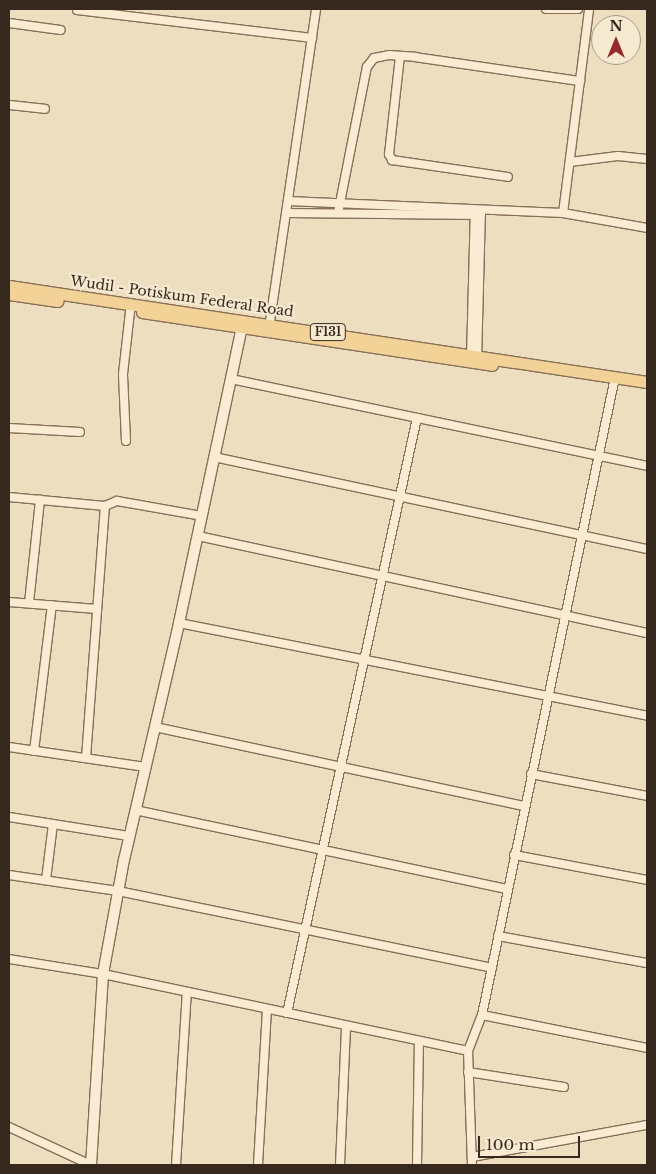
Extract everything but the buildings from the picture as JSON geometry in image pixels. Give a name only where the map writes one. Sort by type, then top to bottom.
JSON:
[{"type":"main road","name":"Wudil - Potiskum Federal Road","points":[[9,286],[242,327],[269,328]]},
{"type":"main road","name":"Wudil - Potiskum Federal Road","points":[[9,294],[130,307],[474,358],[614,381],[647,390]]},
{"type":"main road","name":"Wudil - Potiskum Federal Road","points":[[614,381],[647,382]]},
{"type":"street","points":[[269,328],[316,9]]},
{"type":"street","points":[[546,9],[578,9]]},
{"type":"street","points":[[563,213],[589,9]]},
{"type":"street","points":[[77,10],[312,38]]},
{"type":"street","points":[[9,23],[62,30]]},
{"type":"street","points":[[338,214],[366,67],[374,58],[400,56],[580,81]]},
{"type":"street","points":[[400,56],[389,154],[392,160],[508,177]]},
{"type":"street","points":[[9,104],[45,109]]},
{"type":"street","points":[[570,162],[618,156],[647,159]]},
{"type":"street","points":[[288,202],[339,203],[478,212]]},
{"type":"street","points":[[474,358],[478,212]]},
{"type":"street","points":[[287,213],[563,213],[647,228]]},
{"type":"street","points":[[126,441],[124,374],[130,307]]},
{"type":"street","points":[[9,1127],[91,1165],[103,974],[129,836],[179,623],[242,327]]},
{"type":"street","points":[[231,379],[647,466]]},
{"type":"street","points":[[614,381],[600,456],[524,806],[482,1015],[468,1051],[472,1161],[647,1125]]},
{"type":"street","points":[[287,1013],[324,850],[339,767],[418,418]]},
{"type":"street","points":[[9,428],[80,432]]},
{"type":"street","points":[[214,457],[647,549]]},
{"type":"street","points":[[9,497],[105,506],[117,501],[202,516]]},
{"type":"street","points":[[29,603],[40,500]]},
{"type":"street","points":[[86,758],[105,506]]},
{"type":"street","points":[[198,536],[565,618],[647,633]]},
{"type":"street","points":[[9,602],[97,609]]},
{"type":"street","points":[[34,751],[52,605]]},
{"type":"street","points":[[179,623],[647,716]]},
{"type":"street","points":[[155,727],[524,806]]},
{"type":"street","points":[[9,747],[146,767]]},
{"type":"street","points":[[531,774],[647,796]]},
{"type":"street","points":[[135,810],[507,889]]},
{"type":"street","points":[[9,816],[129,836]]},
{"type":"street","points":[[46,880],[54,824]]},
{"type":"street","points":[[514,855],[647,880]]},
{"type":"street","points":[[9,875],[118,891],[492,968]]},
{"type":"street","points":[[498,936],[647,963]]},
{"type":"street","points":[[9,959],[103,974],[419,1043],[468,1051]]},
{"type":"street","points":[[176,1165],[187,992]]},
{"type":"street","points":[[258,1165],[267,1009]]},
{"type":"street","points":[[482,1015],[647,1048]]},
{"type":"street","points":[[340,1165],[346,1026]]},
{"type":"street","points":[[417,1165],[419,1043]]},
{"type":"street","points":[[468,1072],[564,1088]]}]
